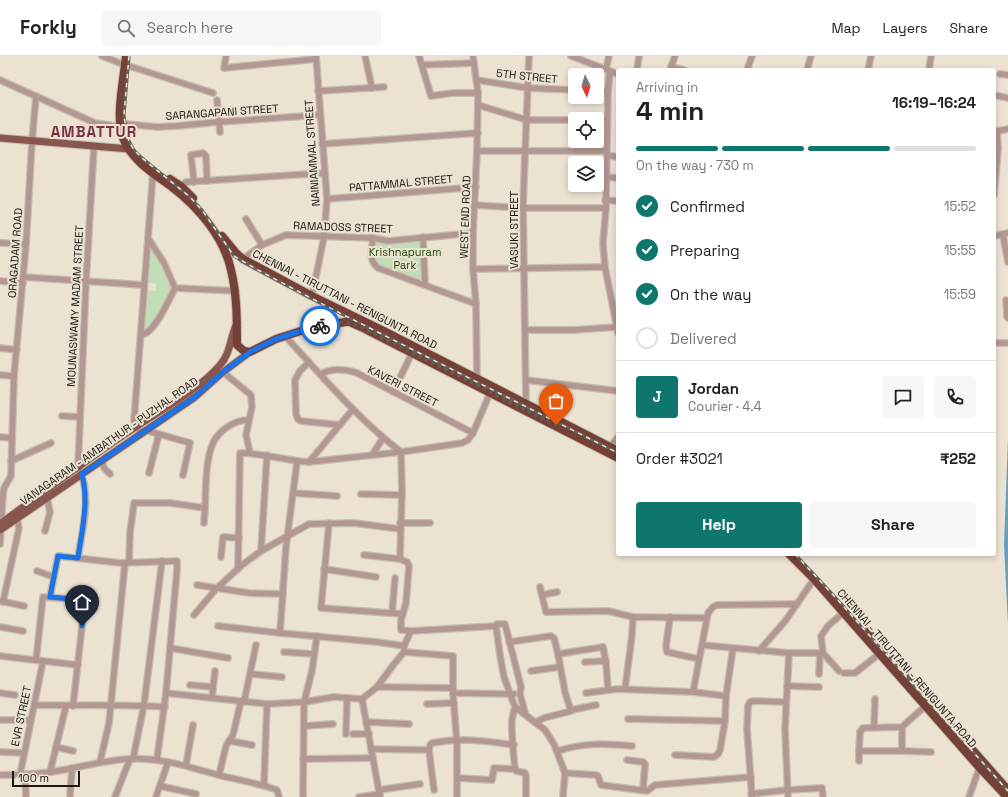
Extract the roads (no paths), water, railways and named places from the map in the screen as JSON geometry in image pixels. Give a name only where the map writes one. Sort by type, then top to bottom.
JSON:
[{"type":"highway","name":"CHENNAI - TIRUTTANI - RENIGUNTA ROAD","points":[[126,56],[127,65]]},
{"type":"highway","name":"CHENNAI - TIRUTTANI - RENIGUNTA ROAD","points":[[130,56],[121,100],[123,138],[132,153],[143,164],[190,202],[202,215],[221,244],[232,270],[236,291],[238,346],[244,351],[250,352]]},
{"type":"highway","name":"CHENNAI - TIRUTTANI - RENIGUNTA ROAD","points":[[123,126],[135,149],[161,173],[181,186],[194,199],[206,213],[226,242],[243,259],[335,308],[384,331],[476,382],[490,393],[526,407],[616,457]]},
{"type":"highway","points":[[232,270],[243,259]]},
{"type":"highway","points":[[335,308],[342,319],[339,323]]},
{"type":"highway","name":"CHENNAI - TIRUTTANI - RENIGUNTA ROAD","points":[[339,323],[350,322],[361,327],[412,353],[476,382],[616,450]]},
{"type":"highway","name":"VANAGARAM - AMBATHUR - PUZHAL ROAD","points":[[250,352],[285,336],[310,328],[339,323]]},
{"type":"highway","name":"CHENNAI - TIRUTTANI - RENIGUNTA ROAD","points":[[791,556],[844,612],[879,654],[926,706],[981,765],[1008,790]]},
{"type":"highway","name":"CHENNAI - TIRUTTANI - RENIGUNTA ROAD","points":[[800,556],[849,610],[1008,797]]},
{"type":"main road","points":[[0,138],[129,149]]},
{"type":"main road","name":"VANAGARAM - AMBATHUR - PUZHAL ROAD","points":[[0,526],[17,518],[102,461],[207,378],[220,365],[228,353],[232,333],[237,322]]},
{"type":"main road","name":"VANAGARAM - AMBATHUR - PUZHAL ROAD","points":[[0,526],[78,467],[195,397],[223,372],[250,352]]},
{"type":"street","points":[[102,56],[213,93]]},
{"type":"street","points":[[226,56],[224,68],[316,57]]},
{"type":"street","points":[[365,56],[372,88]]},
{"type":"street","points":[[419,56],[430,96],[453,93],[478,93]]},
{"type":"street","name":"WEST END ROAD","points":[[473,56],[478,93],[478,133],[473,233],[473,269],[476,304],[476,382]]},
{"type":"street","name":"VASUKI STREET","points":[[526,407],[523,208],[529,56]]},
{"type":"street","points":[[571,56],[616,73]]},
{"type":"street","points":[[609,56],[606,208],[603,243],[605,267],[615,303],[616,316]]},
{"type":"street","points":[[637,68],[639,56]]},
{"type":"street","points":[[671,68],[675,56]]},
{"type":"street","points":[[748,68],[752,56]]},
{"type":"street","points":[[808,68],[811,56]]},
{"type":"street","points":[[868,68],[871,56]]},
{"type":"street","points":[[929,68],[931,56]]},
{"type":"street","name":"NAINIAMMAL STREET","points":[[312,296],[324,237],[327,199],[316,57]]},
{"type":"street","points":[[422,65],[474,63]]},
{"type":"street","points":[[1000,74],[1008,75]]},
{"type":"street","name":"SARANGAPANI STREET","points":[[0,80],[95,124],[157,127],[320,115]]},
{"type":"street","name":"5TH STREET","points":[[477,80],[528,88],[568,90]]},
{"type":"street","points":[[318,91],[384,87]]},
{"type":"street","points":[[996,95],[1008,98]]},
{"type":"street","name":"ORAGADAM ROAD","points":[[0,544],[3,494],[4,488],[11,476],[13,376],[26,244],[36,96]]},
{"type":"street","points":[[217,100],[220,132]]},
{"type":"street","points":[[478,105],[527,120],[568,120]]},
{"type":"street","points":[[996,172],[998,149],[996,131],[1008,129]]},
{"type":"street","points":[[322,144],[478,133]]},
{"type":"street","name":"MOUNASWAMY MADAM STREET","points":[[78,467],[86,282],[94,146]]},
{"type":"street","points":[[477,151],[607,153],[616,156]]},
{"type":"street","points":[[194,182],[191,155],[203,153],[206,156],[207,181]]},
{"type":"street","points":[[153,173],[134,421],[141,430],[190,443],[183,475]]},
{"type":"street","points":[[181,186],[186,182],[325,173]]},
{"type":"street","points":[[606,177],[616,178]]},
{"type":"street","name":"PATTAMMAL STREET","points":[[327,199],[476,187]]},
{"type":"street","points":[[605,200],[616,201]]},
{"type":"street","points":[[474,205],[523,208],[606,208]]},
{"type":"street","points":[[246,220],[262,244]]},
{"type":"street","name":"RAMADOSS STREET","points":[[243,259],[262,244],[286,235],[373,238],[388,241],[473,233]]},
{"type":"street","points":[[1005,234],[1008,262]]},
{"type":"street","points":[[423,237],[425,285]]},
{"type":"street","points":[[140,335],[147,333],[151,329],[164,309],[174,288],[164,263],[148,238]]},
{"type":"street","points":[[373,238],[371,257],[373,264],[378,268],[476,304]]},
{"type":"street","points":[[0,243],[26,244]]},
{"type":"street","points":[[473,269],[605,267]]},
{"type":"street","points":[[0,281],[23,280],[144,285]]},
{"type":"street","points":[[174,288],[236,291]]},
{"type":"street","points":[[1006,300],[1008,318]]},
{"type":"street","points":[[525,330],[616,330]]},
{"type":"street","points":[[285,336],[353,409],[383,438],[401,452]]},
{"type":"street","points":[[996,343],[1008,343]]},
{"type":"street","points":[[0,348],[15,350]]},
{"type":"street","points":[[393,392],[412,353]]},
{"type":"street","points":[[309,362],[300,371],[295,380],[296,414],[298,419],[340,425]]},
{"type":"street","name":"KAVERI STREET","points":[[320,374],[333,370],[357,373],[472,433]]},
{"type":"street","points":[[223,372],[251,395],[252,407],[246,435],[250,453]]},
{"type":"street","points":[[0,375],[13,376]]},
{"type":"street","points":[[526,380],[616,391]]},
{"type":"street","points":[[238,569],[240,453],[266,455],[297,462],[309,462],[401,452],[462,443],[468,440],[472,433],[490,393]]},
{"type":"street","points":[[309,462],[353,409]]},
{"type":"street","points":[[62,416],[80,417]]},
{"type":"street","points":[[204,523],[208,464],[214,442],[220,434],[231,425],[242,420],[248,420]]},
{"type":"street","points":[[149,473],[159,434]]},
{"type":"street","points":[[0,437],[12,438]]},
{"type":"street","points":[[372,455],[383,438]]},
{"type":"street","points":[[610,447],[616,440]]},
{"type":"street","points":[[11,461],[51,443]]},
{"type":"street","points":[[400,559],[402,495],[401,452]]},
{"type":"street","points":[[261,551],[266,455]]},
{"type":"street","points":[[102,461],[104,468],[110,474]]},
{"type":"street","points":[[280,633],[286,547],[297,462]]},
{"type":"street","points":[[78,467],[82,474],[86,504],[78,558]]},
{"type":"street","points":[[293,494],[337,496]]},
{"type":"street","points":[[360,494],[402,495]]},
{"type":"street","points":[[45,531],[50,512],[47,498]]},
{"type":"street","points":[[100,762],[111,705],[134,503],[170,503],[205,508]]},
{"type":"street","points":[[17,518],[20,528],[1,602],[24,606]]},
{"type":"street","points":[[329,523],[321,608],[403,614]]},
{"type":"street","points":[[194,615],[216,589],[238,569],[261,551],[309,524],[354,523],[400,526],[430,524]]},
{"type":"street","points":[[221,556],[223,538],[239,538]]},
{"type":"street","points":[[364,555],[400,559],[407,562],[409,566],[406,603],[401,620],[401,630],[411,631],[496,626],[497,624],[505,624],[521,687],[520,694],[525,713]]},
{"type":"street","points":[[50,597],[58,556],[127,563],[177,561],[165,707],[157,759]]},
{"type":"street","points":[[115,797],[132,759],[144,705],[162,561]]},
{"type":"street","points":[[324,569],[376,577]]},
{"type":"street","points":[[37,571],[54,577]]},
{"type":"street","points":[[392,613],[395,578]]},
{"type":"street","points":[[759,651],[786,620],[814,579]]},
{"type":"street","points":[[197,585],[249,593],[283,594]]},
{"type":"street","points":[[540,587],[546,612],[608,611],[633,617],[707,618]]},
{"type":"street","points":[[542,595],[557,592]]},
{"type":"street","points":[[36,660],[43,597],[85,600],[73,706]]},
{"type":"street","points":[[693,692],[710,609],[717,605],[797,604]]},
{"type":"street","points":[[819,674],[822,653],[821,639],[823,632],[844,612]]},
{"type":"street","points":[[626,689],[633,617]]},
{"type":"street","points":[[670,617],[666,646],[667,652],[699,659]]},
{"type":"street","points":[[218,626],[376,642],[404,649],[453,656],[453,691],[457,740],[457,797]]},
{"type":"street","points":[[496,626],[504,677],[515,707],[512,721],[514,769]]},
{"type":"street","points":[[0,627],[23,631]]},
{"type":"street","points":[[166,693],[267,704],[304,702],[334,697],[362,699],[377,687],[394,664],[404,649],[411,631]]},
{"type":"street","points":[[304,797],[304,702],[317,636]]},
{"type":"street","points":[[509,642],[551,636],[554,638],[565,692],[571,710]]},
{"type":"street","points":[[219,775],[226,746],[233,735],[251,674],[256,645]]},
{"type":"street","points":[[702,646],[789,653],[822,653],[842,672],[856,673],[879,654]]},
{"type":"street","points":[[558,654],[604,647],[608,690]]},
{"type":"street","points":[[170,648],[228,658]]},
{"type":"street","points":[[675,755],[714,757],[718,754],[725,721],[726,696],[733,648]]},
{"type":"street","points":[[284,652],[314,654]]},
{"type":"street","points":[[788,797],[785,729],[789,653]]},
{"type":"street","points":[[0,656],[78,665]]},
{"type":"street","name":"EVR STREET","points":[[26,797],[23,775],[24,753],[43,661]]},
{"type":"street","points":[[585,662],[606,661]]},
{"type":"street","points":[[531,671],[560,668]]},
{"type":"street","points":[[212,697],[214,671]]},
{"type":"street","points":[[251,674],[282,677]]},
{"type":"street","points":[[190,685],[213,687]]},
{"type":"street","points":[[787,686],[819,687]]},
{"type":"street","points":[[377,687],[520,694]]},
{"type":"street","points":[[586,693],[626,689],[693,692],[726,696]]},
{"type":"street","points":[[0,693],[15,695]]},
{"type":"street","points":[[346,698],[346,734]]},
{"type":"street","points":[[362,699],[380,794]]},
{"type":"street","points":[[874,727],[875,699]]},
{"type":"street","points":[[786,702],[753,701],[750,702],[748,706],[747,729],[752,795],[787,790],[822,788],[823,797]]},
{"type":"street","points":[[427,704],[454,703]]},
{"type":"street","points":[[264,785],[267,704]]},
{"type":"street","points":[[35,705],[144,705],[165,707]]},
{"type":"street","points":[[536,722],[544,718],[570,712],[571,710],[596,705]]},
{"type":"street","points":[[50,772],[66,706]]},
{"type":"street","points":[[859,761],[861,730],[863,728],[902,727],[926,706]]},
{"type":"street","points":[[515,707],[525,713],[545,730],[554,744],[565,773],[563,797]]},
{"type":"street","points":[[0,720],[30,720]]},
{"type":"street","points":[[628,720],[725,721]]},
{"type":"street","points":[[366,722],[408,724]]},
{"type":"street","points":[[304,726],[333,724]]},
{"type":"street","points":[[186,765],[193,725]]},
{"type":"street","points":[[902,727],[902,751]]},
{"type":"street","points":[[353,734],[368,734]]},
{"type":"street","points":[[434,790],[429,750],[432,743],[457,740],[480,740],[514,745]]},
{"type":"street","points":[[230,741],[252,745]]},
{"type":"street","points":[[557,751],[573,746],[596,744],[632,746]]},
{"type":"street","points":[[56,747],[73,751]]},
{"type":"street","points":[[371,749],[429,750]]},
{"type":"street","points":[[859,751],[931,752]]},
{"type":"street","points":[[0,752],[24,753]]},
{"type":"street","points":[[303,759],[373,758]]},
{"type":"street","points":[[0,775],[23,775],[50,772],[100,762],[132,759],[157,759],[264,785],[278,794]]},
{"type":"street","points":[[626,760],[643,762],[643,790]]},
{"type":"street","points":[[156,797],[168,762]]},
{"type":"street","points":[[969,797],[981,765]]},
{"type":"street","points":[[70,797],[72,768]]},
{"type":"street","points":[[457,778],[492,780],[494,768],[514,769],[525,773],[526,775],[526,797]]},
{"type":"street","points":[[565,773],[596,775],[598,776],[601,784],[643,790],[649,790],[655,785],[751,777]]},
{"type":"street","points":[[359,797],[380,794],[420,784]]},
{"type":"street","points":[[160,786],[196,794]]},
{"type":"water","points":[[1008,438],[1008,625],[1004,545]]},
{"type":"railway","points":[[129,56],[124,115],[127,136],[130,143],[134,150],[142,158],[190,197],[202,210],[234,256],[324,305],[616,452]]},
{"type":"railway","points":[[797,556],[1008,791]]},
{"type":"district","name":"AMBATTUR","points":[[94,131]]},
{"type":"park label","name":"Krishnapuram Park","points":[[405,258]]}]
